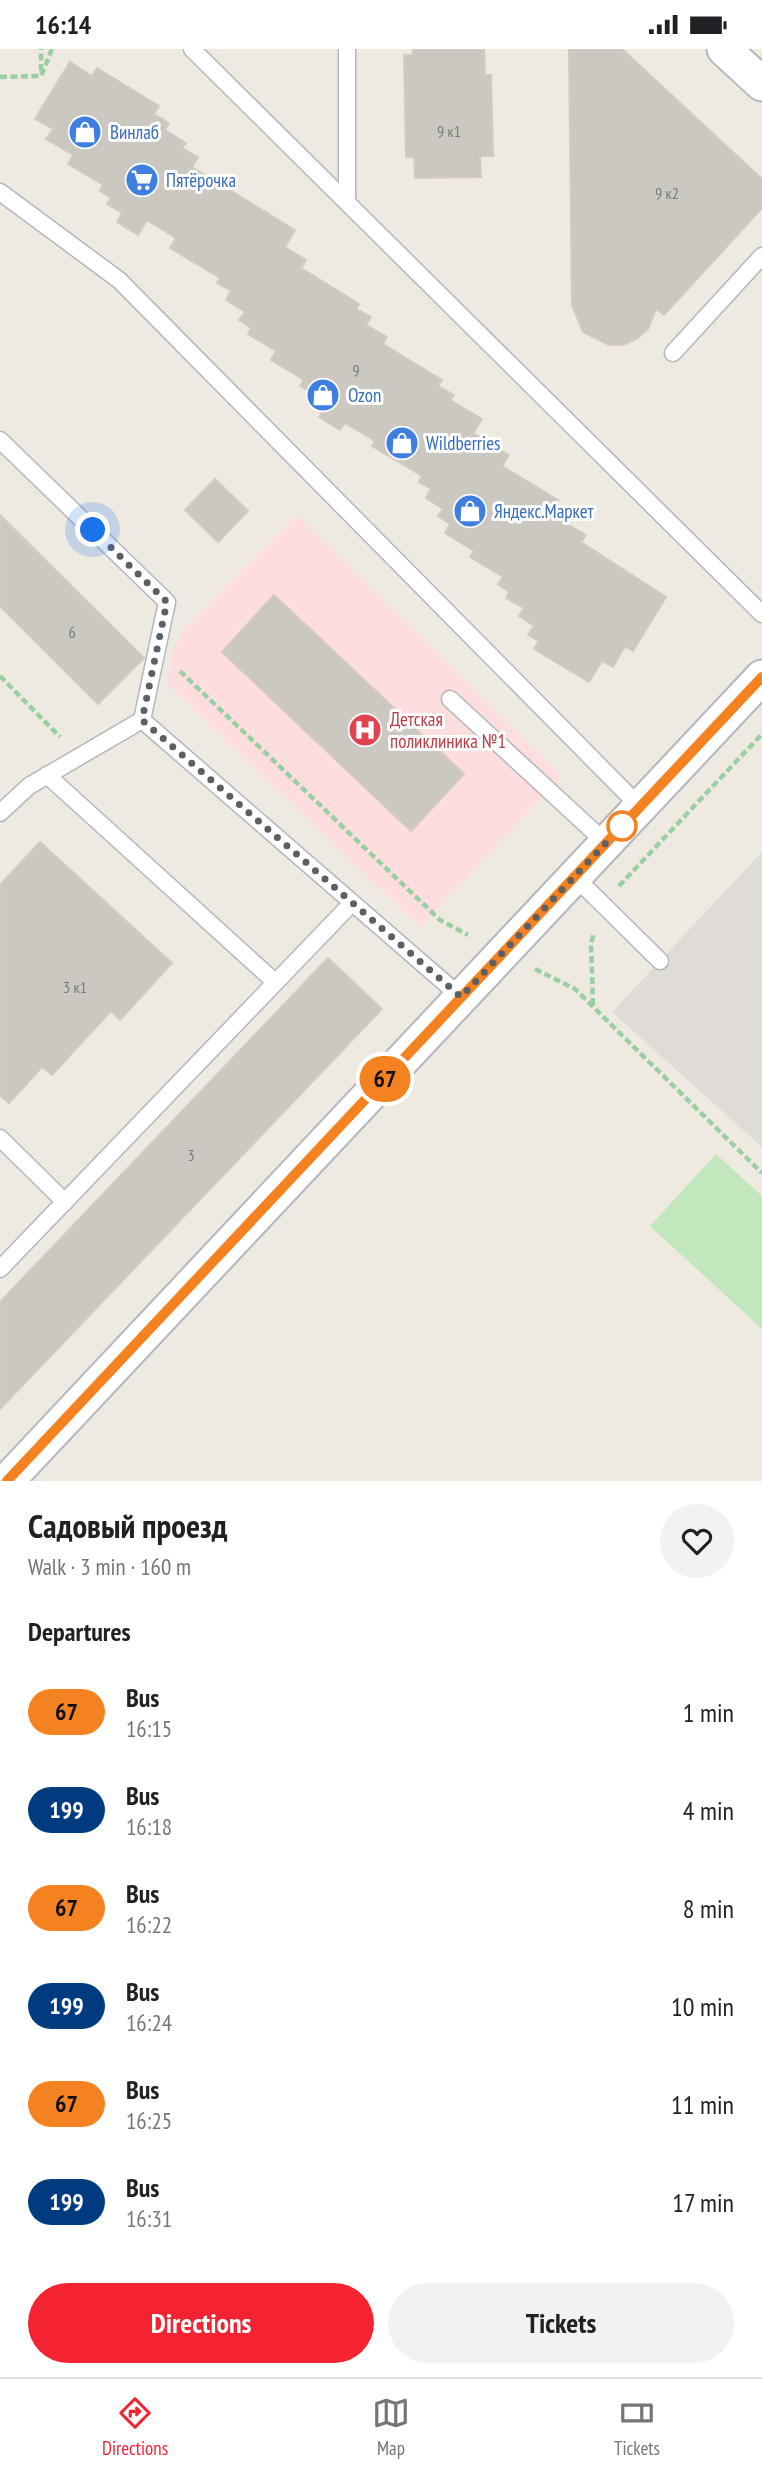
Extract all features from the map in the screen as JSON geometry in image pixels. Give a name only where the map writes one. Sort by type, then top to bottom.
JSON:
[{"type":"street","points":[[724,49],[762,84]]},
{"type":"street","points":[[7,1481],[640,807],[759,687]]},
{"type":"lane","points":[[192,49],[762,614]]},
{"type":"lane","points":[[347,49],[347,202]]},
{"type":"lane","points":[[0,192],[119,280],[640,807]]},
{"type":"lane","points":[[673,353],[762,256]]},
{"type":"lane","points":[[0,440],[167,602],[142,720],[29,786],[0,813]]},
{"type":"lane","points":[[450,699],[606,843]]},
{"type":"lane","points":[[142,720],[461,997]]},
{"type":"lane","points":[[47,775],[275,982]]},
{"type":"lane","points":[[575,876],[660,961]]},
{"type":"lane","points":[[0,1269],[352,903]]},
{"type":"lane","points":[[0,1138],[65,1202]]},
{"type":"path","points":[[41,49],[41,76]]},
{"type":"path","points":[[41,76],[52,49]]},
{"type":"path","points":[[0,76],[41,76]]},
{"type":"path","points":[[171,662],[440,921],[468,935]]},
{"type":"path","points":[[0,676],[78,755]]},
{"type":"path","points":[[593,1005],[592,943],[602,904],[762,734]]},
{"type":"path","points":[[528,965],[576,989],[762,1173]]},
{"type":"shaded area","name":"Детская поликлиника №1","points":[[297,515],[562,776],[420,927],[167,684],[173,651],[185,628]]},
{"type":"shaded area","points":[[762,852],[762,1147],[612,1012]]},
{"type":"green space","points":[[716,1154],[762,1196],[762,1329],[650,1226]]},
{"type":"building","points":[[413,49],[484,49],[485,75],[491,75],[493,156],[480,156],[481,177],[415,178],[414,157],[406,157],[404,55],[413,55]]},
{"type":"building","points":[[569,49],[622,49],[762,179],[762,208],[664,315],[656,309],[648,329],[637,339],[623,345],[609,345],[583,332],[572,305]]},
{"type":"building","points":[[70,62],[92,76],[97,68],[159,106],[154,114],[169,123],[165,130],[186,143],[182,148],[198,157],[192,167],[295,230],[285,247],[306,260],[301,268],[359,304],[356,309],[371,317],[366,325],[387,337],[383,344],[442,380],[438,386],[454,395],[450,400],[482,419],[473,433],[509,455],[502,466],[558,500],[554,506],[569,516],[565,523],[586,535],[581,542],[666,597],[633,651],[625,646],[613,667],[602,661],[589,682],[534,649],[539,641],[528,635],[534,626],[519,616],[524,608],[506,598],[509,592],[498,584],[503,577],[470,557],[474,551],[445,533],[450,524],[438,516],[443,509],[426,498],[431,489],[419,482],[422,476],[372,446],[375,441],[345,423],[340,430],[319,417],[324,409],[307,399],[312,393],[300,386],[304,380],[271,360],[276,351],[248,334],[251,328],[239,320],[245,312],[226,300],[231,291],[217,283],[220,278],[170,248],[176,238],[147,220],[138,235],[117,222],[122,213],[107,204],[111,198],[100,191],[103,185],[68,164],[73,155],[46,139],[53,129],[35,119]]},
{"type":"building","points":[[215,479],[248,511],[218,542],[185,510]]},
{"type":"building","points":[[0,515],[144,658],[98,704],[0,606]]},
{"type":"building","points":[[274,595],[464,774],[411,831],[222,652]]},
{"type":"building","points":[[40,842],[172,963],[120,1020],[111,1011],[52,1075],[42,1067],[9,1103],[0,1095],[0,885]]},
{"type":"building","points":[[328,958],[382,1009],[0,1409],[0,1302]]},
{"type":"bus line","name":"67","points":[[7,1481],[762,677]]},
{"type":"place","name":"Винлаб","points":[[85,132]]},
{"type":"place","name":"Пятёрочка","points":[[142,180]]},
{"type":"place","name":"Ozon","points":[[323,395]]},
{"type":"place","name":"Wildberries","points":[[402,443]]},
{"type":"place","name":"Яндекс.Маркет","points":[[470,511]]},
{"type":"place","name":"Детская поликлиника №1","points":[[365,730]]},
{"type":"route","points":[[93,530],[167,602],[142,720],[461,997],[622,826]]}]
